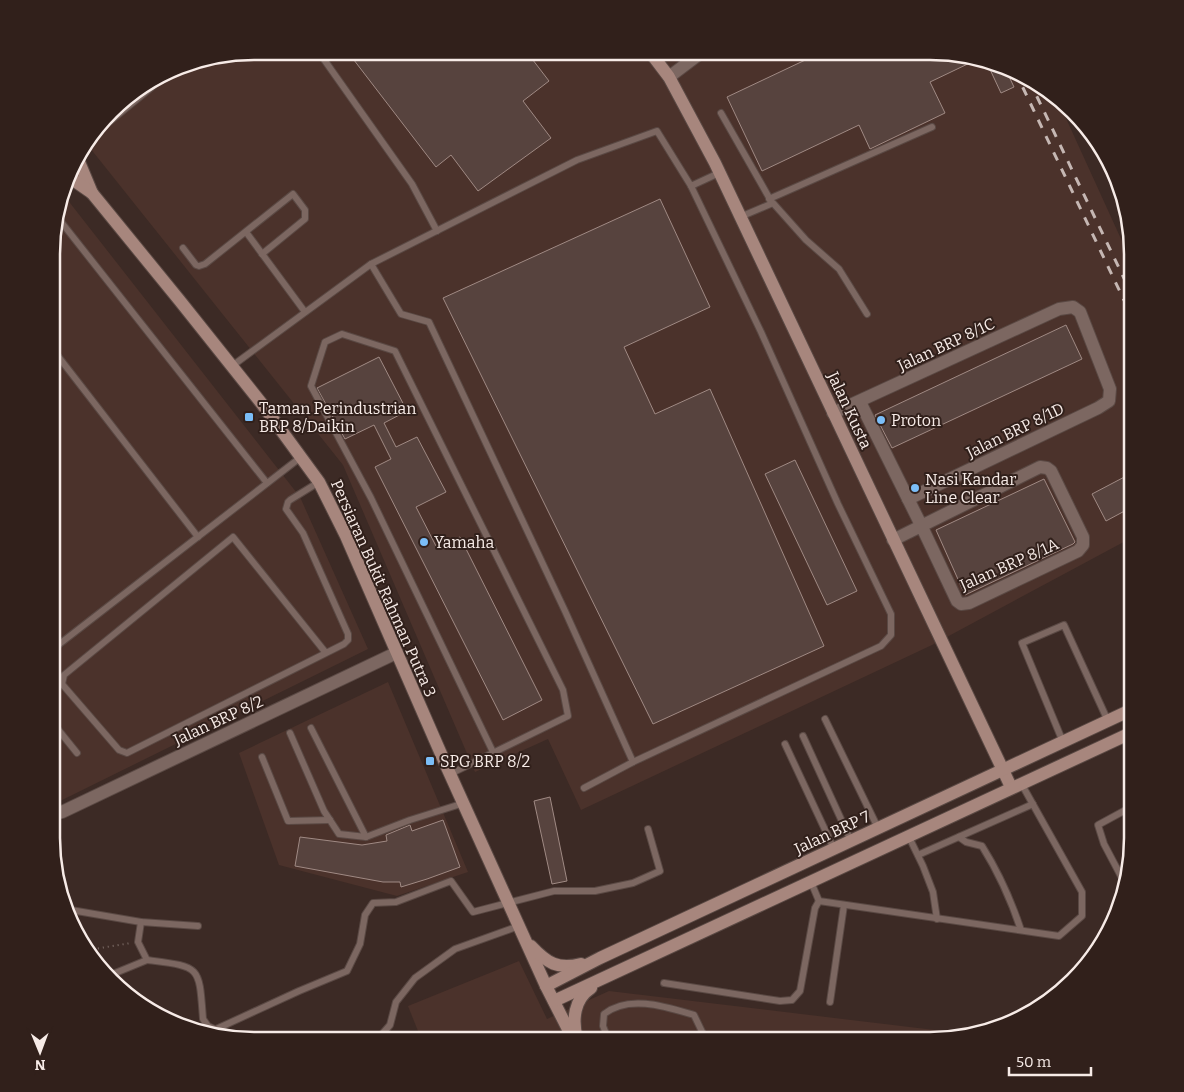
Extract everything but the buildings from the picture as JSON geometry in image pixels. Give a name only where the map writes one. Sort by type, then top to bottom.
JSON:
[{"type":"main road","name":"Jalan Kusta","points":[[656,60],[669,77],[719,173],[1002,770],[1016,785]]},
{"type":"main road","name":"Persiaran Bukit Rahman Putra 3","points":[[81,166],[92,193]]},
{"type":"main road","name":"Persiaran Bukit Rahman Putra 3","points":[[75,181],[92,193],[232,366],[319,482],[346,536],[396,653],[546,986],[571,1032]]},
{"type":"main road","name":"Jalan BRP 7","points":[[546,986],[600,958],[1124,714]]},
{"type":"main road","points":[[554,1001],[1124,736]]},
{"type":"main road","points":[[526,942],[542,958],[556,965],[570,967],[600,958]]},
{"type":"main road","points":[[575,1032],[575,1010],[580,998],[587,990],[614,972]]},
{"type":"street","points":[[669,77],[690,60]]},
{"type":"street","name":"Jalan BRP 8/1C","points":[[833,413],[1059,309],[1073,307]]},
{"type":"street","name":"Jalan BRP 8/1D","points":[[908,499],[1098,408],[1109,400],[1110,389],[1097,355],[1080,312],[1073,307]]},
{"type":"street","name":"Jalan BRP 8/1A","points":[[860,402],[957,602],[961,604],[969,603],[1078,551],[1083,545],[1083,537],[1051,471],[1040,467],[921,525]]},
{"type":"street","points":[[893,540],[921,525]]},
{"type":"street","name":"Jalan BRP 8/2","points":[[60,812],[396,653]]},
{"type":"lane","points":[[324,60],[412,184],[437,231]]},
{"type":"lane","points":[[722,113],[771,201],[806,240],[839,269],[868,314]]},
{"type":"lane","points":[[740,217],[932,126]]},
{"type":"lane","points":[[232,366],[371,264],[577,160],[656,131],[691,186],[760,332],[838,504],[891,614],[891,635],[881,646],[633,762],[584,788]]},
{"type":"lane","points":[[691,186],[719,173]]},
{"type":"lane","points":[[183,248],[194,263],[202,266],[293,194],[305,210],[305,219],[262,254]]},
{"type":"lane","points":[[63,224],[267,483]]},
{"type":"lane","points":[[246,232],[305,312]]},
{"type":"lane","points":[[371,264],[401,314],[428,322],[566,610],[633,762]]},
{"type":"lane","points":[[450,774],[568,716],[563,690],[395,351],[342,334],[325,342],[310,386],[371,498],[493,752]]},
{"type":"lane","points":[[60,359],[198,537]]},
{"type":"lane","points":[[60,644],[301,457]]},
{"type":"lane","points":[[319,482],[290,500],[286,509],[303,533],[348,634],[346,642],[326,653],[126,753],[119,750],[62,684],[64,675],[233,537],[326,653]]},
{"type":"lane","points":[[1063,742],[1022,643],[1064,625],[1108,721]]},
{"type":"lane","points":[[825,719],[878,828]]},
{"type":"lane","points":[[311,728],[366,836]]},
{"type":"lane","points":[[60,732],[77,753]]},
{"type":"lane","points":[[290,733],[324,811],[339,834],[366,836],[464,803]]},
{"type":"lane","points":[[803,736],[852,841]]},
{"type":"lane","points":[[785,744],[834,849]]},
{"type":"lane","points":[[262,756],[288,821],[330,820]]},
{"type":"lane","points":[[819,901],[1059,936],[1082,916],[1082,892],[1033,804],[1016,785]]},
{"type":"lane","points":[[918,855],[1033,804]]},
{"type":"lane","points":[[1120,875],[1104,844],[1098,825],[1124,811]]},
{"type":"lane","points":[[221,1029],[299,991],[347,971],[360,944],[365,914],[373,903],[396,902],[451,881],[473,912],[554,891],[595,891],[634,883],[660,871],[648,829]]},
{"type":"lane","points":[[908,835],[933,892],[937,919]]},
{"type":"lane","points":[[959,837],[966,842],[982,846],[1009,896],[1022,930]]},
{"type":"lane","points":[[811,882],[819,901]]},
{"type":"lane","points":[[664,983],[780,1001],[792,1000],[800,991],[815,908],[819,901]]},
{"type":"lane","points":[[830,1002],[844,905]]},
{"type":"lane","points":[[74,911],[141,922],[198,926]]},
{"type":"lane","points":[[141,922],[138,942],[147,960]]},
{"type":"lane","points":[[384,1032],[390,1025],[396,1002],[415,978],[455,949],[519,926]]},
{"type":"lane","points":[[115,973],[147,960],[181,964],[191,969],[199,978],[203,1019],[208,1026]]},
{"type":"lane","points":[[606,1032],[603,1026],[604,1014],[610,1008],[631,1004],[644,1004],[694,1015],[702,1032]]},
{"type":"path","points":[[95,949],[138,942]]},
{"type":"shaded area","points":[[242,60],[942,60],[968,64],[992,70],[1016,80],[1048,100],[1064,114],[1124,245],[1124,542],[932,645],[581,810],[548,739],[475,772],[343,465],[91,149],[108,126],[126,108],[168,80],[192,70]]},
{"type":"shaded area","points":[[68,200],[300,497],[368,649],[60,801],[60,242]]},
{"type":"shaded area","points":[[388,682],[468,872],[397,896],[279,865],[239,753]]},
{"type":"shaded area","points":[[519,961],[547,1019],[609,991],[946,1031],[418,1032],[408,1006]]},
{"type":"railway","points":[[1020,82],[1124,300]]},
{"type":"railway","points":[[1034,90],[1124,278]]},
{"type":"place","name":"Taman Perindustrian BRP 8/Daikin","points":[[249,417]]},
{"type":"place","name":"Proton","points":[[881,420]]},
{"type":"place","name":"Nasi Kandar Line Clear","points":[[915,488]]},
{"type":"place","name":"Yamaha","points":[[424,542]]},
{"type":"place","name":"SPG BRP 8/2","points":[[430,761]]}]
